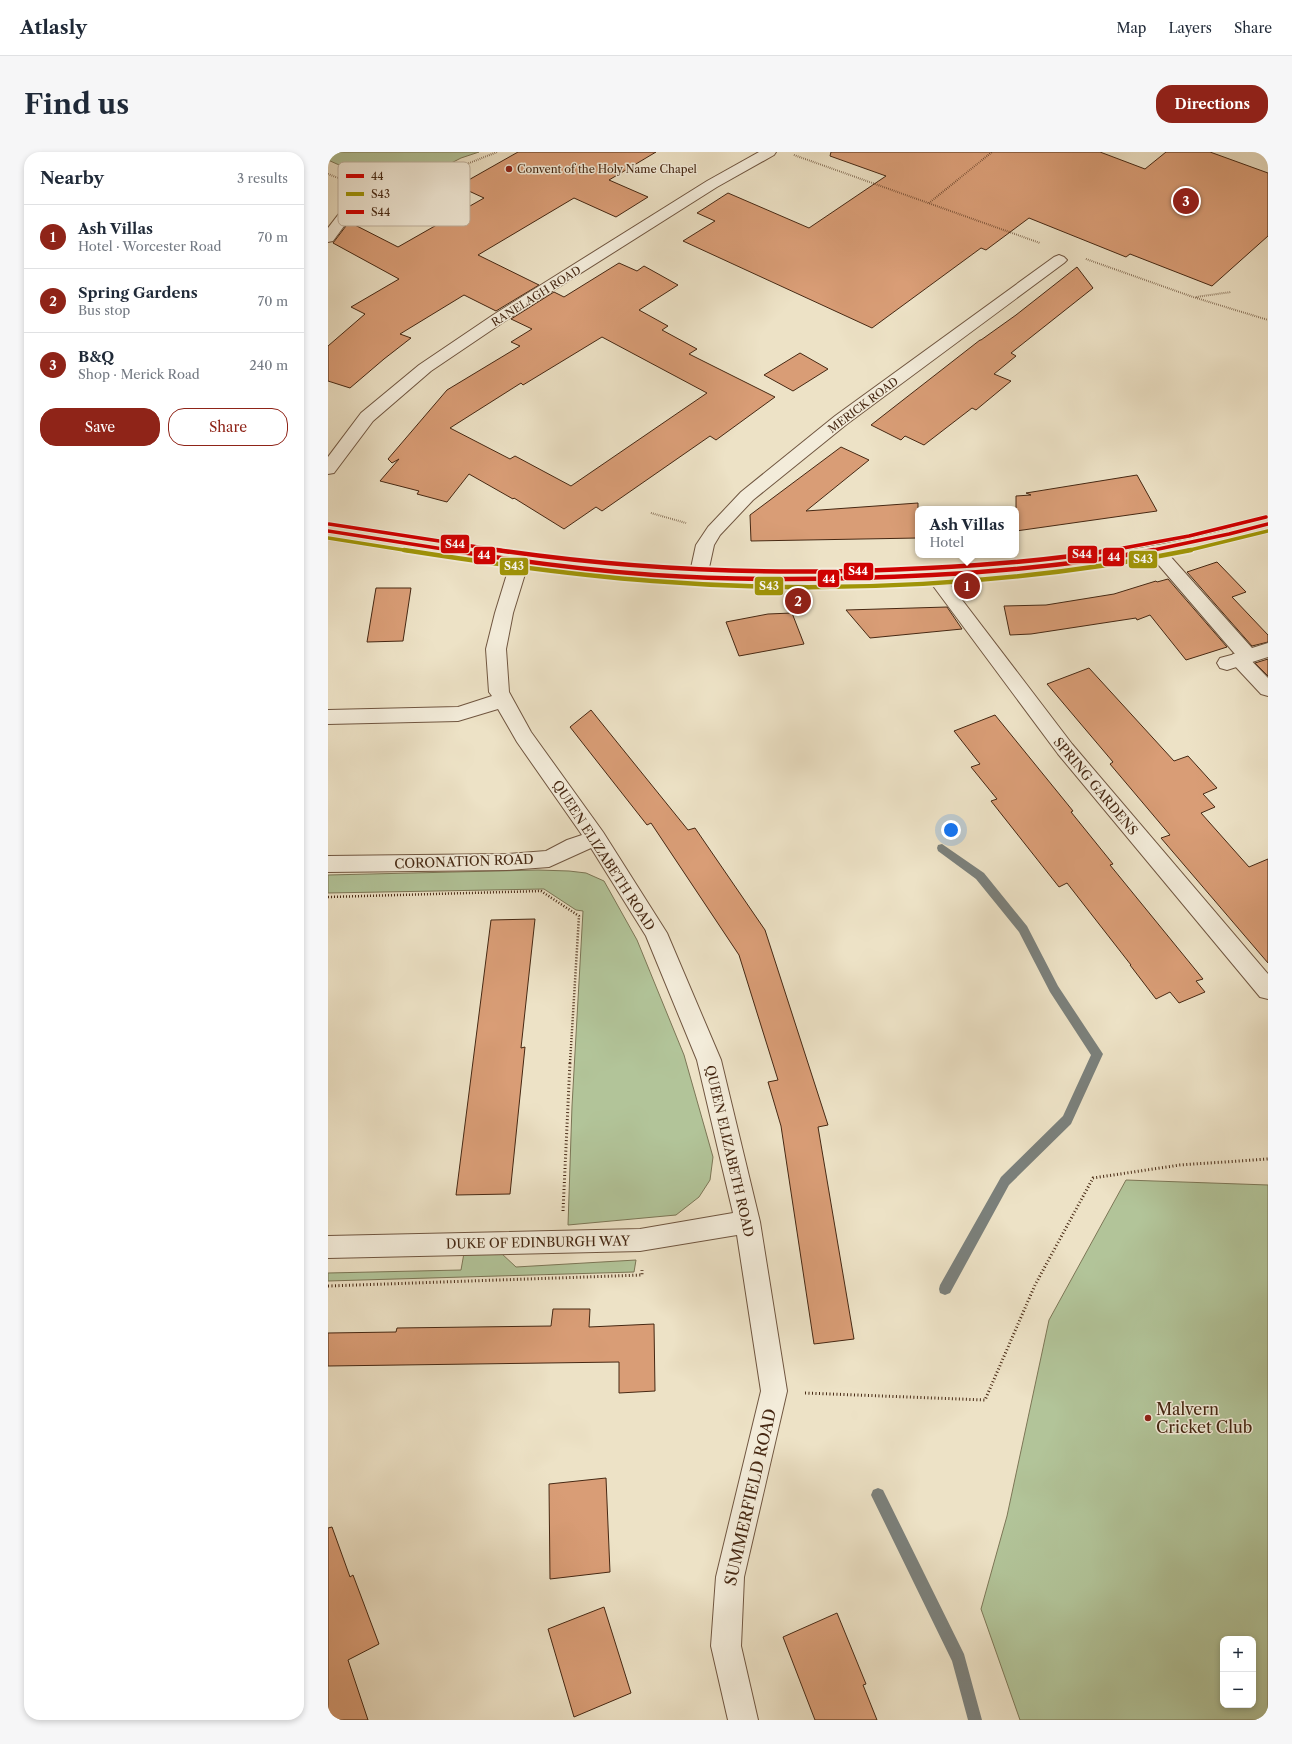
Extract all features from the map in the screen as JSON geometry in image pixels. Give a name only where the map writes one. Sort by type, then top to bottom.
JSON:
[{"type":"highway","points":[[328,531],[520,561],[614,571],[698,577],[816,579],[934,575],[1051,567],[1156,551],[1242,532],[1268,524]]},
{"type":"street","name":"RANELAGH ROAD","points":[[328,469],[367,417],[424,368],[499,318],[712,184],[769,152]]},
{"type":"street","points":[[328,238],[338,225]]},
{"type":"street","name":"MERICK ROAD","points":[[698,577],[705,545],[714,530],[747,496],[841,420],[1060,260]]},
{"type":"street","points":[[1156,551],[1238,659],[1268,650]]},
{"type":"street","name":"QUEEN ELIZABETH ROAD","points":[[520,561],[504,613],[496,649],[499,692],[524,737],[596,838],[656,933],[709,1060],[748,1222],[774,1391]]},
{"type":"street","name":"SPRING GARDENS","points":[[934,575],[1064,749],[1268,990]]},
{"type":"street","points":[[328,717],[458,714],[503,700]]},
{"type":"street","name":"CORONATION ROAD","points":[[328,864],[507,862],[548,859],[574,846],[596,838]]},
{"type":"street","name":"DUKE OF EDINBURGH WAY","points":[[328,1247],[640,1240],[748,1222]]},
{"type":"street","name":"SUMMERFIELD ROAD","points":[[742,1720],[726,1646],[730,1577],[774,1391]]},
{"type":"lane","points":[[1238,659],[1268,689]]},
{"type":"path","points":[[470,163],[497,152]]},
{"type":"path","points":[[928,203],[992,152]]},
{"type":"path","points":[[794,155],[1042,243]]},
{"type":"path","points":[[328,174],[338,178]]},
{"type":"path","points":[[1084,258],[1194,297],[1268,320]]},
{"type":"path","points":[[1194,297],[1231,292]]},
{"type":"path","points":[[651,512],[714,530]]},
{"type":"path","points":[[328,896],[541,891],[579,916],[567,1114],[562,1241]]},
{"type":"path","points":[[774,1391],[985,1400],[1035,1285],[1093,1178],[1142,1170],[1234,1160],[1268,1159]]},
{"type":"path","points":[[328,1286],[642,1275],[640,1240]]},
{"type":"green space","points":[[328,152],[479,152],[453,162],[338,162],[338,164],[328,160]]},
{"type":"green space","points":[[538,870],[586,873],[604,881],[637,940],[684,1055],[713,1157],[710,1180],[699,1197],[676,1215],[568,1225],[572,1106],[583,911],[576,910],[544,889],[328,893],[328,875]]},
{"type":"green space","name":"Malvern Cricket Club","points":[[1126,1180],[1268,1185],[1268,1720],[1020,1720],[981,1609],[1007,1516],[1049,1320]]},
{"type":"green space","points":[[464,1253],[501,1253],[516,1267],[636,1260],[634,1272],[328,1281],[328,1273],[461,1270]]},
{"type":"building","points":[[518,152],[656,152],[609,180],[648,197],[616,217],[574,198],[478,255],[539,285],[496,311],[464,295],[400,334],[411,338],[350,388],[328,381],[328,346],[365,314],[351,307],[399,279],[333,243],[346,226],[357,226],[398,247],[435,226],[470,226],[470,206],[484,198],[470,192],[470,179]]},
{"type":"building","points":[[831,152],[1100,152],[1145,169],[1166,152],[1210,152],[1268,173],[1268,236],[1212,286],[1130,254],[1126,257],[1029,218],[986,250],[981,248],[872,328],[683,241],[715,221],[697,213],[728,193],[809,228],[886,176],[830,156]]},
{"type":"building","points":[[619,263],[637,271],[644,266],[678,285],[639,310],[668,326],[662,330],[697,349],[689,354],[775,397],[716,440],[710,436],[602,511],[596,507],[564,529],[514,498],[513,499],[469,474],[447,502],[417,494],[419,491],[380,481],[399,459],[392,463],[388,459],[447,390],[520,346],[511,342],[532,329],[511,319],[554,292],[564,297]],"holes":[[[602,337],[707,393],[571,486],[515,456],[510,459],[450,428],[521,383],[523,385]]]},
{"type":"building","points":[[1077,267],[1093,288],[1011,353],[1016,356],[994,374],[1011,381],[976,410],[972,408],[924,445],[905,436],[901,440],[871,425],[980,340],[1016,315]]},
{"type":"building","points":[[800,353],[828,369],[793,391],[764,375]]},
{"type":"building","points":[[841,447],[869,460],[806,511],[918,503],[918,506],[915,506],[915,538],[751,541],[750,515]]},
{"type":"building","points":[[1137,475],[1157,511],[1019,531],[1019,506],[1016,506],[1016,496],[1031,495],[1026,493]]},
{"type":"building","points":[[1217,562],[1246,592],[1232,597],[1268,635],[1268,642],[1252,646],[1187,572]]},
{"type":"building","points":[[1168,579],[1227,647],[1186,660],[1150,615],[1137,620],[1136,618],[1031,634],[1010,635],[1004,606],[1046,605],[1114,594],[1156,581]]},
{"type":"building","points":[[376,588],[411,588],[403,641],[367,642]]},
{"type":"building","points":[[947,607],[962,629],[870,638],[846,610]]},
{"type":"building","points":[[792,613],[804,644],[739,656],[726,622],[768,614]]},
{"type":"building","points":[[1268,659],[1268,676],[1255,663]]},
{"type":"building","points":[[1089,668],[1174,761],[1188,756],[1217,788],[1203,794],[1215,807],[1201,813],[1249,867],[1268,859],[1268,963],[1161,838],[1170,835],[1110,764],[1113,762],[1047,684]]},
{"type":"building","points":[[591,710],[688,830],[695,828],[765,930],[828,1125],[818,1127],[854,1339],[814,1344],[781,1126],[768,1082],[778,1080],[739,955],[651,823],[647,825],[570,727]]},
{"type":"building","points":[[995,715],[1073,811],[1071,812],[1113,864],[1110,865],[1203,979],[1196,981],[1205,992],[1179,1003],[1170,992],[1156,999],[1067,883],[1059,887],[991,801],[997,799],[971,767],[980,764],[954,731]]},
{"type":"building","points":[[535,919],[521,1048],[525,1047],[510,1194],[456,1195],[491,920]]},
{"type":"building","points":[[553,1309],[590,1309],[589,1327],[654,1324],[655,1391],[619,1393],[619,1362],[328,1366],[328,1333],[396,1332],[397,1328],[551,1326]]},
{"type":"building","points":[[606,1478],[610,1572],[550,1579],[549,1484]]},
{"type":"building","points":[[332,1527],[350,1577],[353,1575],[379,1644],[348,1660],[368,1720],[328,1720],[328,1528]]},
{"type":"building","points":[[604,1607],[631,1693],[574,1717],[548,1629]]},
{"type":"building","points":[[837,1613],[866,1684],[863,1685],[877,1720],[815,1720],[783,1637]]},
{"type":"waterway","points":[[942,848],[980,876],[1023,929],[1054,989],[1097,1054],[1067,1120],[1005,1181],[945,1289]]},
{"type":"waterway","points":[[878,1495],[959,1659],[975,1720]]},
{"type":"transit line","name":"S44","points":[[329,524],[505,551],[611,564],[654,568],[739,572],[825,572],[953,567],[1071,556],[1150,544],[1266,517]]},
{"type":"transit line","name":"44","points":[[328,531],[504,558],[611,571],[653,575],[737,579],[822,579],[949,574],[1070,563],[1149,551],[1268,524]]},
{"type":"transit line","name":"S43","points":[[328,538],[504,565],[611,578],[654,582],[739,586],[825,586],[953,581],[1073,570],[1151,558],[1268,531]]},
{"type":"place","name":"Convent of the Holy Name Chapel","points":[[509,169]]},
{"type":"place","name":"B&Q","points":[[1186,201]]},
{"type":"place","name":"Ash Villas","points":[[967,586]]},
{"type":"place","name":"Spring Gardens","points":[[798,601]]},
{"type":"place","name":"Malvern Cricket Club","points":[[1148,1418]]}]
